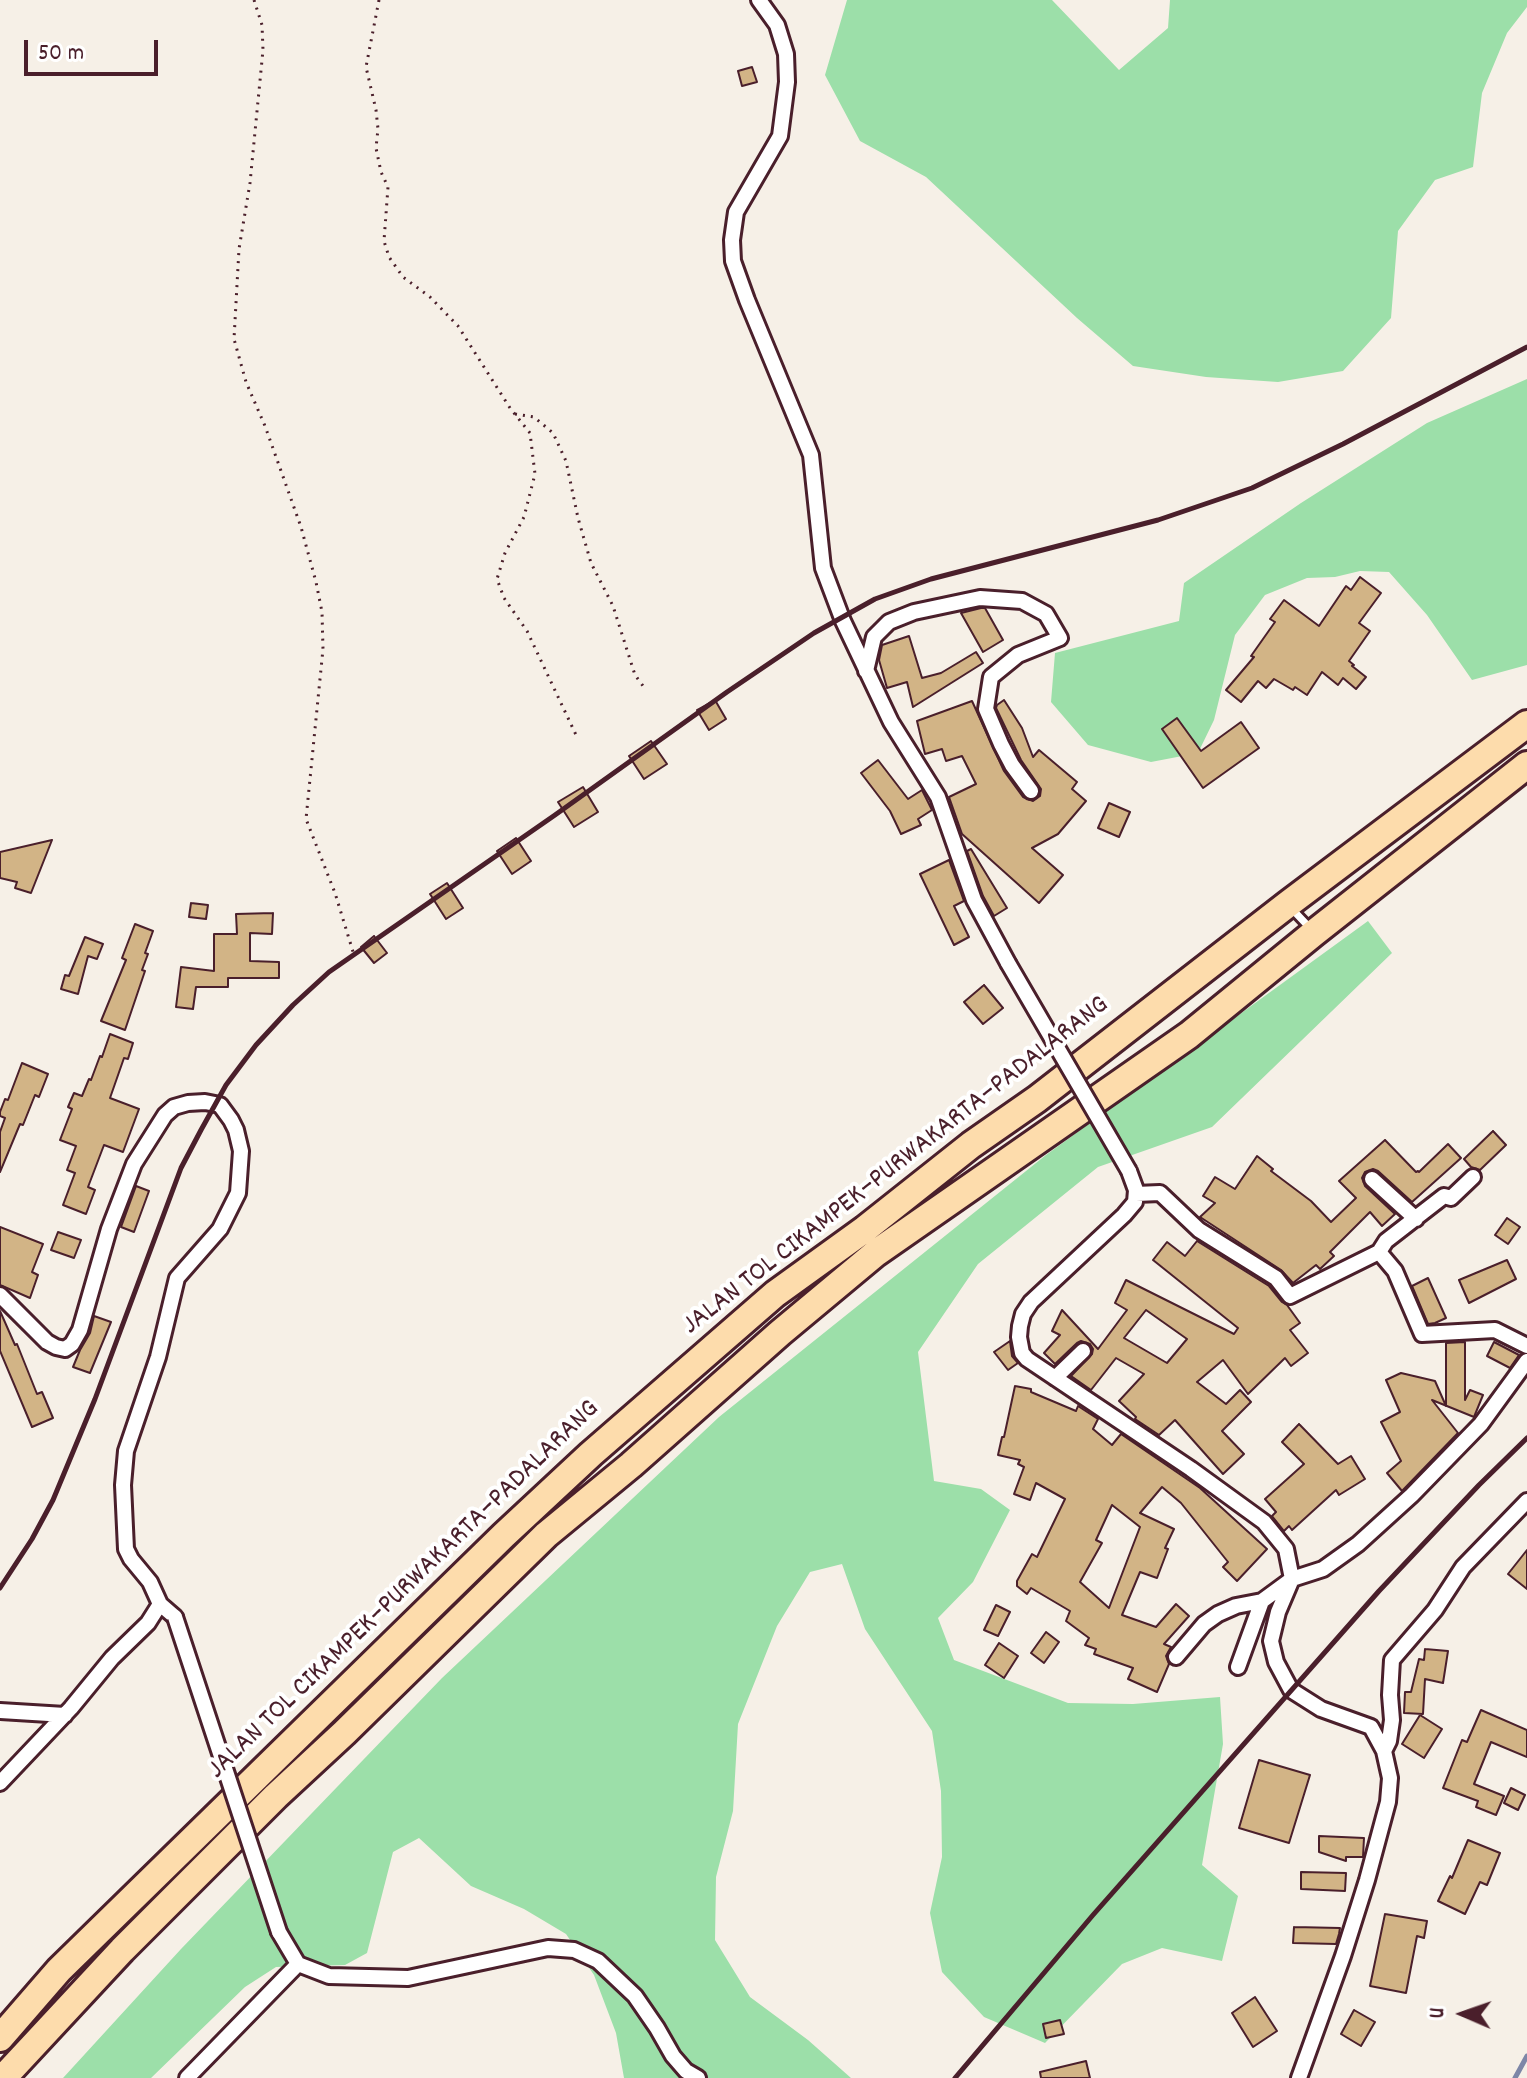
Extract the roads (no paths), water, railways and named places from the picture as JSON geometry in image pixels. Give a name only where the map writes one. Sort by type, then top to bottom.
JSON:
[{"type":"highway","name":"JALAN TOL CIKAMPEK–PURWAKARTA–PADALARANG","points":[[0,2038],[59,1970],[404,1632],[591,1454],[775,1294],[865,1229],[971,1145],[1037,1099],[1527,724]]},
{"type":"highway","name":"JALAN TOL CIKAMPEK–PURWAKARTA–PADALARANG","points":[[3,2078],[122,1950],[276,1796],[546,1535],[631,1465],[780,1333],[876,1253],[1189,1035],[1527,765]]},
{"type":"street","points":[[759,0],[777,25],[786,54],[786,93],[780,136],[736,212],[733,261],[811,455],[823,568],[843,621],[891,722],[938,797],[974,900],[1129,1171],[1136,1194],[1135,1202],[1124,1215],[1031,1302],[1023,1314],[1019,1337],[1022,1353],[1264,1522],[1286,1549],[1292,1579],[1278,1612],[1271,1641],[1276,1662],[1291,1690],[1321,1709],[1371,1727],[1384,1751],[1390,1778],[1385,1815],[1343,1956],[1299,2078]]},
{"type":"street","points":[[866,671],[874,637],[889,622],[914,612],[980,598],[1022,601],[1046,614],[1060,638],[1018,655],[1001,667],[991,677],[986,709],[1012,765],[1031,791]]},
{"type":"street","points":[[0,1295],[47,1342],[65,1349],[72,1344],[80,1330],[109,1229],[134,1164],[165,1115],[174,1107],[188,1103],[220,1105],[236,1130],[241,1151],[238,1193],[220,1229],[177,1278],[158,1357],[126,1451],[123,1485],[126,1549],[150,1582],[160,1604],[175,1617],[279,1932],[298,1964],[329,1976],[408,1978],[548,1948],[574,1950],[598,1961],[635,1996],[673,2056],[686,2071],[698,2078]]},
{"type":"street","points":[[1136,1194],[1160,1193],[1199,1230],[1276,1278],[1290,1296],[1379,1252],[1386,1241],[1444,1196],[1451,1198],[1473,1177]]},
{"type":"street","points":[[1372,1179],[1416,1219]]},
{"type":"street","points":[[1379,1252],[1395,1271],[1422,1334],[1495,1330],[1527,1346]]},
{"type":"street","points":[[1055,1378],[1083,1351]]},
{"type":"street","points":[[1176,1657],[1204,1624],[1218,1614],[1236,1606],[1262,1601],[1292,1579],[1323,1569],[1358,1544],[1412,1495],[1481,1424],[1527,1361]]},
{"type":"street","points":[[1384,1751],[1392,1720],[1392,1660],[1435,1610],[1463,1567],[1527,1501]]},
{"type":"street","points":[[1238,1667],[1262,1601]]},
{"type":"street","points":[[0,1783],[65,1715],[112,1658],[148,1623],[160,1604]]},
{"type":"street","points":[[0,1711],[65,1715]]},
{"type":"street","points":[[187,2078],[298,1964]]},
{"type":"lane","points":[[1288,904],[1314,933]]},
{"type":"waterway","points":[[1515,2078],[1527,2056]]},
{"type":"railway","points":[[0,1588],[53,1500],[95,1399],[181,1168],[201,1130],[226,1085],[256,1045],[329,972],[727,692],[814,633],[875,599],[931,579],[1158,520],[1252,488],[1527,347]]},
{"type":"railway","points":[[955,2078],[1093,1915],[1379,1591],[1527,1438]]}]
